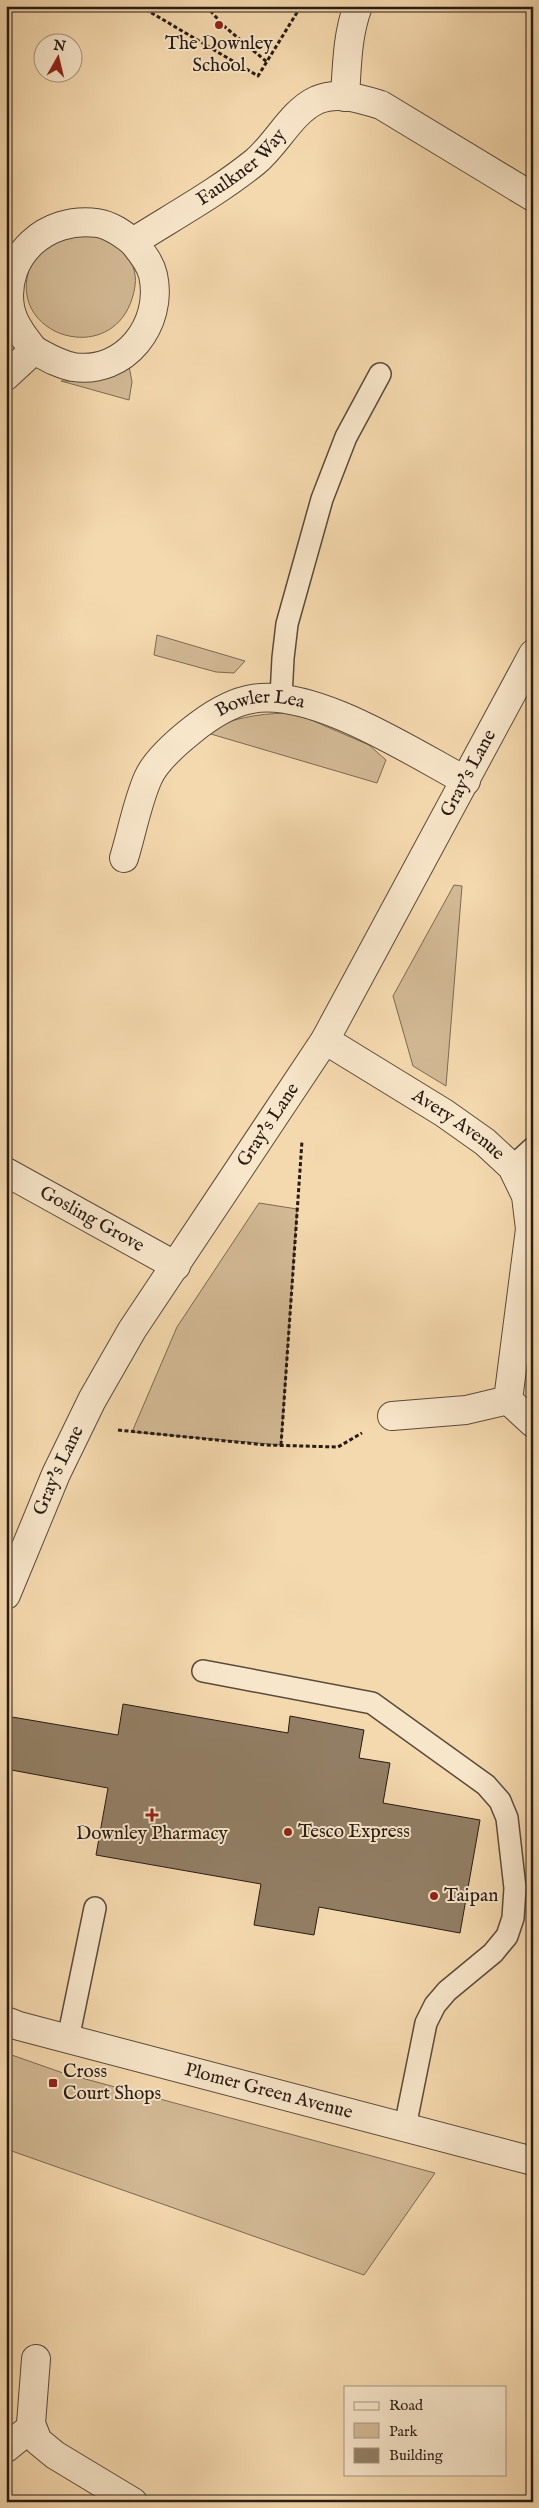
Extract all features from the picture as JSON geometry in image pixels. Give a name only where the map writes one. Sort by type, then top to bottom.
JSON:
[{"type":"street","points":[[345,97],[347,61],[353,20],[358,6]]},
{"type":"street","name":"Faulkner Way","points":[[133,242],[257,161],[306,107],[318,100],[337,96],[358,98],[381,105],[533,198]]},
{"type":"street","points":[[74,221],[98,223],[120,231],[133,242],[146,258],[153,274],[155,299],[151,319],[143,335],[131,350],[116,360],[102,364],[74,367],[53,361],[34,350],[20,332],[10,308],[10,284],[14,266],[22,253],[34,240],[53,227],[74,221]]},
{"type":"street","points":[[6,376],[34,350]]},
{"type":"street","name":"Gray's Lane","points":[[6,1595],[14,1557],[80,1425],[132,1330],[325,1040],[431,840],[466,780],[533,654]]},
{"type":"street","name":"Bowler Lea","points":[[124,858],[148,777],[172,746],[208,717],[246,700],[281,697],[304,703],[362,725],[466,780]]},
{"type":"street","name":"Avery Avenue","points":[[325,1040],[444,1113],[485,1142],[512,1167],[526,1196],[530,1214],[530,1229],[508,1400]]},
{"type":"street","name":"Gosling Grove","points":[[6,1172],[176,1266]]},
{"type":"street","points":[[392,1416],[466,1410],[508,1400],[533,1423]]},
{"type":"street","name":"Plomer Green Avenue","points":[[6,2021],[533,2161]]},
{"type":"street","points":[[36,2359],[31,2406],[32,2427],[38,2441],[55,2455],[133,2502]]},
{"type":"street","points":[[6,2448],[32,2427]]},
{"type":"lane","points":[[281,697],[283,658],[288,624],[322,499],[346,437],[380,374]]},
{"type":"lane","points":[[512,1167],[533,1148]]},
{"type":"lane","points":[[203,1671],[372,1703],[486,1785],[500,1801],[510,1835],[515,1888],[513,1918],[507,1936],[493,1953],[447,1991],[435,2005],[426,2023],[405,2127]]},
{"type":"lane","points":[[68,2039],[95,1908]]},
{"type":"path","points":[[140,6],[258,76],[301,6]]},
{"type":"path","points":[[206,6],[225,27],[267,62]]},
{"type":"path","points":[[281,1445],[304,1113],[285,1101]]},
{"type":"path","points":[[80,1425],[281,1445],[338,1446],[392,1416]]},
{"type":"green space","points":[[91,231],[108,240],[129,259],[133,266],[135,286],[126,313],[109,329],[89,337],[68,336],[48,327],[34,312],[27,292],[30,267],[35,254],[43,244]]},
{"type":"green space","points":[[129,366],[132,382],[129,400],[61,381],[91,381]]},
{"type":"green space","points":[[157,635],[245,661],[234,673],[216,672],[154,655]]},
{"type":"green space","points":[[287,713],[309,719],[369,745],[386,760],[377,783],[204,732],[225,723],[244,718],[265,714]]},
{"type":"green space","points":[[454,885],[462,886],[446,1086],[413,1066],[393,996]]},
{"type":"green space","points":[[259,1203],[297,1209],[281,1445],[132,1432],[177,1327]]},
{"type":"green space","points":[[6,2053],[63,2073],[435,2173],[364,2275],[6,2149]]},
{"type":"building","points":[[123,1704],[288,1733],[290,1716],[364,1730],[359,1758],[390,1763],[383,1803],[480,1820],[460,1933],[319,1907],[314,1935],[254,1925],[261,1884],[96,1855],[108,1788],[6,1769],[6,1751],[12,1717],[118,1735]]},
{"type":"place","name":"The Downley School","points":[[219,25]]},
{"type":"place","name":"Downley Pharmacy","points":[[152,1815]]},
{"type":"place","name":"Tesco Express","points":[[288,1832]]},
{"type":"place","name":"Taipan","points":[[434,1896]]},
{"type":"place","name":"Cross Court Shops","points":[[53,2083]]}]
